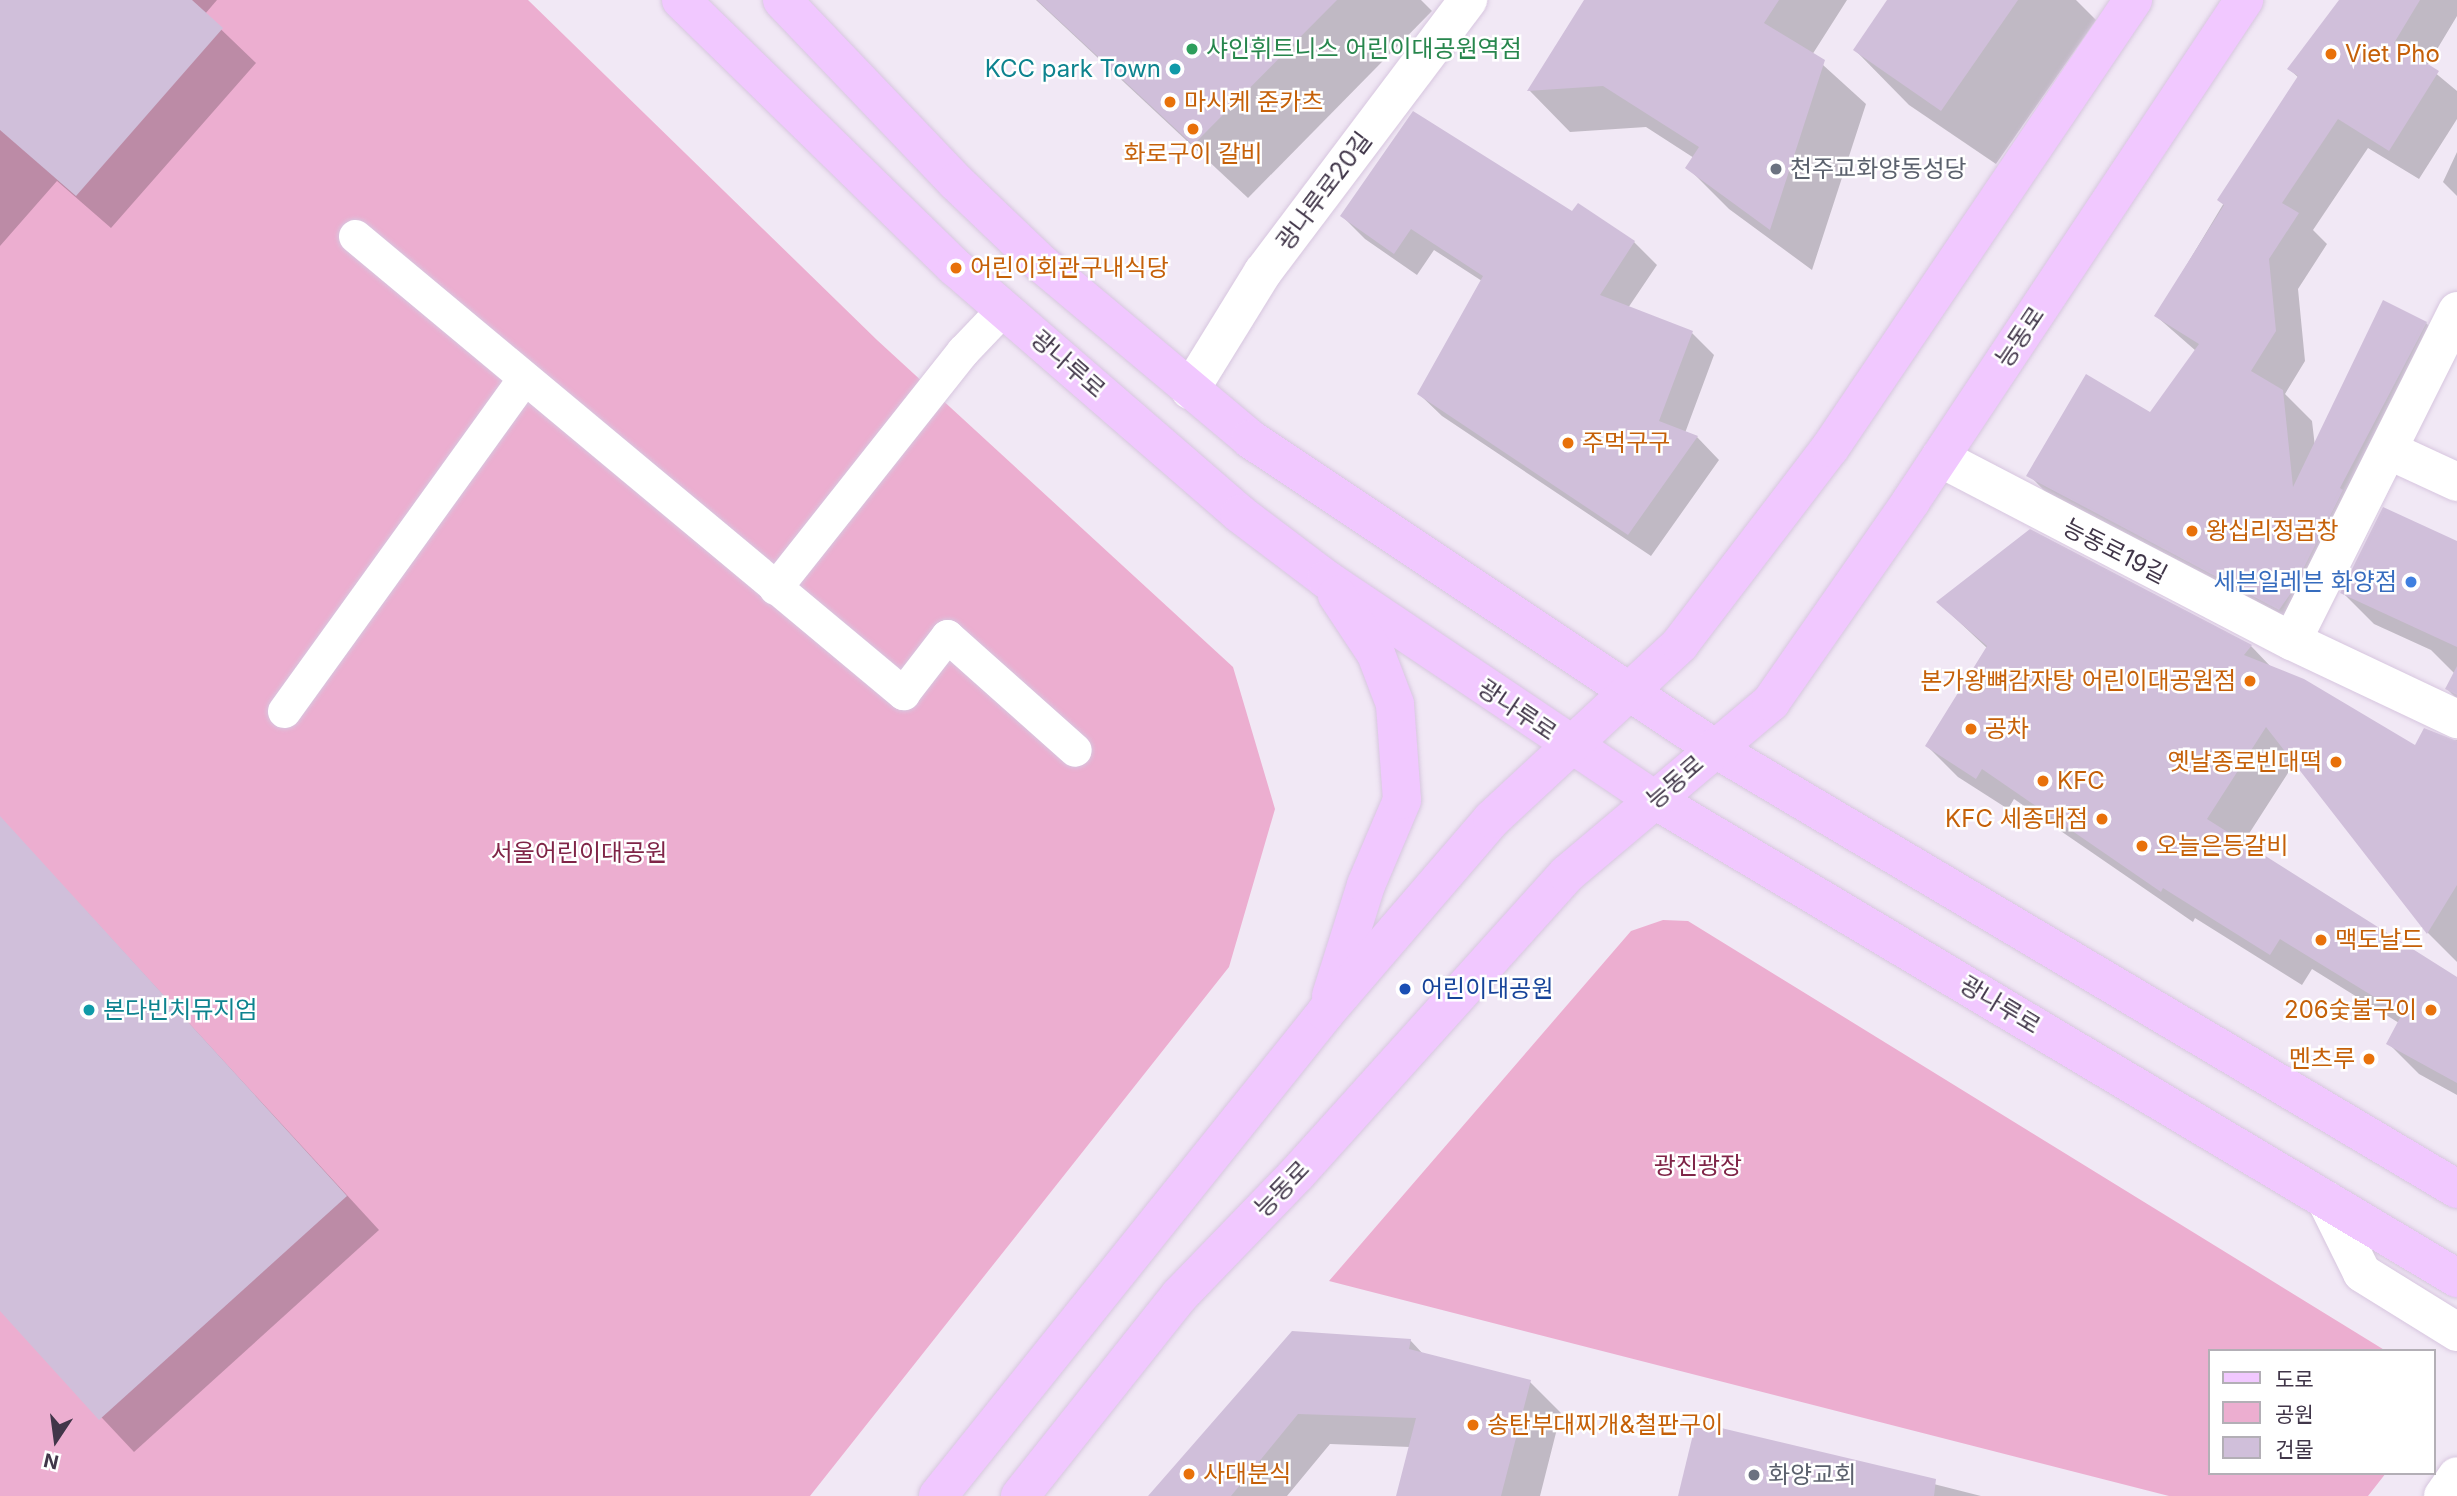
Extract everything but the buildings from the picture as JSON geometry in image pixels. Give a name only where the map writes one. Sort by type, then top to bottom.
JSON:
[{"type":"main road","name":"광나루로","points":[[681,0],[956,268],[1240,514],[1326,579],[1569,745],[1655,800],[2457,1278]]},
{"type":"main road","points":[[782,0],[965,191],[1043,265],[1251,439],[1624,692],[1714,748],[2457,1189]]},
{"type":"main road","points":[[937,1496],[1326,1012],[1492,819],[1624,692],[1680,644],[1830,448],[2133,0]]},
{"type":"main road","name":"능동로","points":[[1020,1496],[1180,1295],[1296,1175],[1567,874],[1771,702],[1940,458],[2244,0]]},
{"type":"main road","points":[[1326,579],[1376,654],[1395,704],[1402,757],[1402,800],[1366,885],[1326,1012]]},
{"type":"street","name":"광나루로20길","points":[[1190,390],[1263,272],[1468,0]]},
{"type":"street","points":[[2292,641],[2390,451],[2457,311]]},
{"type":"street","points":[[2390,451],[2457,482]]},
{"type":"street","name":"능동로19길","points":[[1940,458],[2292,641],[2457,719]]},
{"type":"street","points":[[2326,1200],[2362,1273],[2457,1332]]},
{"type":"street","points":[[2443,1496],[2457,1476]]},
{"type":"lane","points":[[355,236],[904,693],[947,636],[1075,750]]},
{"type":"lane","points":[[775,588],[964,351],[1004,308]]},
{"type":"lane","points":[[284,711],[524,378]]},
{"type":"green space","name":"서울어린이대공원","points":[[0,0],[528,0],[877,340],[1233,667],[1275,809],[1229,967],[810,1496],[0,1496]]},
{"type":"green space","name":"광진광장","points":[[1663,920],[1688,921],[2383,1349],[2208,1349],[2208,1475],[2384,1475],[2368,1496],[2169,1496],[1329,1281],[1631,931]]},
{"type":"place","name":"샤인휘트니스 어린이대공원역점","points":[[1192,49]]},
{"type":"place","name":"Viet Pho","points":[[2331,54]]},
{"type":"place","name":"KCC park Town","points":[[1175,69]]},
{"type":"place","name":"마시케 준카츠","points":[[1170,102]]},
{"type":"place","name":"화로구이 갈비","points":[[1193,129]]},
{"type":"place","name":"천주교화양동성당","points":[[1776,169]]},
{"type":"place","name":"어린이회관구내식당","points":[[956,268]]},
{"type":"place","name":"주먹구구","points":[[1568,443]]},
{"type":"place","name":"왕십리정곱창","points":[[2192,531]]},
{"type":"place","name":"세븐일레븐 화양점","points":[[2411,582]]},
{"type":"place","name":"본가왕뼈감자탕 어린이대공원점","points":[[2250,681]]},
{"type":"place","name":"공차","points":[[1971,729]]},
{"type":"place","name":"옛날종로빈대떡","points":[[2336,762]]},
{"type":"place","name":"KFC","points":[[2043,781]]},
{"type":"place","name":"KFC 세종대점","points":[[2102,819]]},
{"type":"place","name":"오늘은등갈비","points":[[2142,846]]},
{"type":"place","name":"맥도날드","points":[[2321,940]]},
{"type":"place","name":"어린이대공원","points":[[1405,989]]},
{"type":"place","name":"본다빈치뮤지엄","points":[[89,1010]]},
{"type":"place","name":"206숯불구이","points":[[2431,1010]]},
{"type":"place","name":"멘츠루","points":[[2369,1059]]},
{"type":"place","name":"송탄부대찌개&철판구이","points":[[1473,1425]]},
{"type":"place","name":"사대분식","points":[[1189,1474]]},
{"type":"place","name":"화양교회","points":[[1754,1475]]}]
